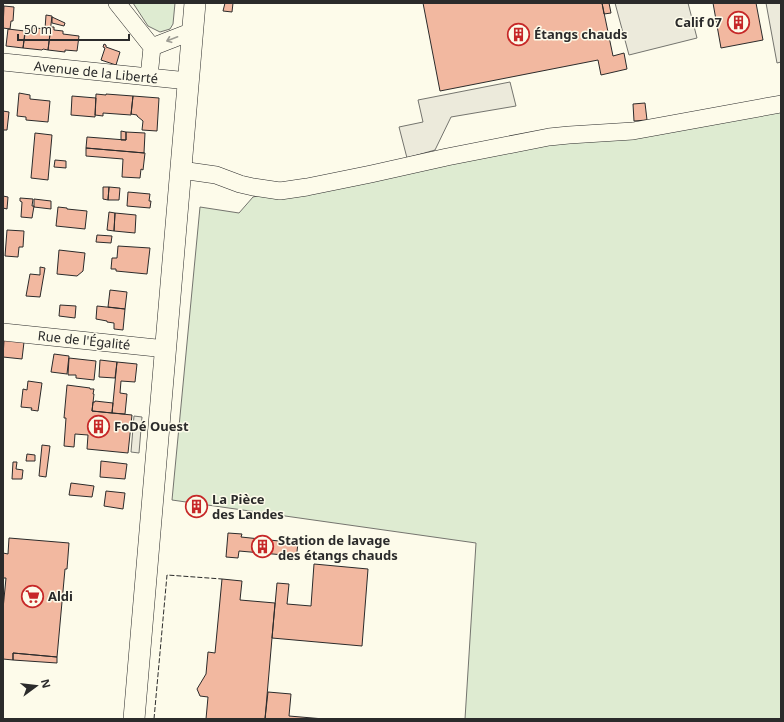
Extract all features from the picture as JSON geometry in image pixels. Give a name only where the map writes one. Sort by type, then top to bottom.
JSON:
[{"type":"main road","points":[[134,719],[195,3]]},
{"type":"street","points":[[117,3],[152,47],[148,77]]},
{"type":"street","points":[[152,47],[193,31]]},
{"type":"street","name":"Avenue de la Liberté","points":[[3,62],[188,81]]},
{"type":"street","points":[[181,170],[216,175],[240,184],[280,191],[371,174],[447,156],[549,137],[569,134],[633,130],[781,104]]},
{"type":"street","name":"Rue de l'Égalité","points":[[3,332],[166,349]]},
{"type":"green space","points":[[133,3],[175,3],[173,24],[170,29],[160,32],[148,26]]},
{"type":"green space","points":[[781,103],[781,719],[465,719],[476,543],[172,500],[200,207],[239,213],[253,197],[311,182]]},
{"type":"shaded area","points":[[615,3],[688,3],[697,38],[629,55]]},
{"type":"shaded area","points":[[766,3],[781,3],[781,62],[777,63]]},
{"type":"shaded area","points":[[510,82],[516,106],[451,117],[435,150],[407,158],[399,127],[423,122],[418,100]]},
{"type":"shaded area","points":[[134,416],[142,417],[139,453],[131,452]]},
{"type":"building","points":[[225,3],[233,3],[232,12],[223,11]]},
{"type":"building","name":"Étangs chauds","points":[[423,3],[602,3],[613,56],[624,53],[627,69],[601,75],[598,60],[440,91]]},
{"type":"building","points":[[602,3],[609,3],[611,13],[604,14]]},
{"type":"building","name":"Calif 07","points":[[713,3],[756,3],[763,40],[721,48]]},
{"type":"building","points":[[4,6],[14,7],[13,21],[11,21],[10,29],[3,28]]},
{"type":"building","points":[[46,15],[52,16],[48,50],[23,48],[26,27],[45,29]]},
{"type":"building","points":[[52,17],[65,23],[64,26],[52,23]]},
{"type":"building","points":[[51,27],[54,27],[54,30],[63,31],[63,34],[79,36],[77,51],[65,50],[65,52],[48,50]]},
{"type":"building","points":[[8,29],[25,31],[23,48],[6,46]]},
{"type":"building","points":[[104,44],[106,47],[120,52],[116,65],[101,60],[105,48],[103,47]]},
{"type":"building","points":[[19,93],[30,95],[30,99],[50,101],[48,122],[26,120],[26,117],[17,116]]},
{"type":"building","points":[[96,94],[133,96],[131,115],[103,113],[103,116],[95,115]]},
{"type":"building","points":[[72,96],[96,98],[95,117],[71,115]]},
{"type":"building","points":[[133,96],[159,98],[157,131],[142,130],[143,121],[137,115],[131,114]]},
{"type":"building","points":[[645,103],[647,120],[634,121],[633,104]]},
{"type":"building","points":[[3,111],[9,112],[7,130],[3,130]]},
{"type":"building","points":[[121,131],[126,132],[126,140],[121,140]]},
{"type":"building","points":[[126,132],[145,133],[144,153],[86,148],[87,137],[126,140]]},
{"type":"building","points":[[35,133],[52,135],[48,180],[31,178]]},
{"type":"building","points":[[86,148],[145,153],[143,170],[141,169],[140,178],[122,177],[123,159],[86,156]]},
{"type":"building","points":[[55,160],[66,161],[66,168],[54,167]]},
{"type":"building","points":[[103,187],[109,187],[108,200],[103,199]]},
{"type":"building","points":[[109,187],[120,188],[119,200],[108,200]]},
{"type":"building","points":[[128,192],[150,194],[150,208],[127,206]]},
{"type":"building","points":[[3,196],[8,197],[7,209],[3,208]]},
{"type":"building","points":[[20,198],[33,199],[32,206],[34,206],[32,218],[21,217],[22,202],[20,201]]},
{"type":"building","points":[[34,199],[51,201],[51,209],[34,207]]},
{"type":"building","points":[[58,207],[87,211],[85,229],[56,226]]},
{"type":"building","points":[[109,212],[115,213],[114,231],[107,230]]},
{"type":"building","points":[[115,213],[136,215],[135,233],[114,231]]},
{"type":"building","points":[[7,230],[24,231],[23,247],[19,247],[18,257],[5,256]]},
{"type":"building","points":[[97,235],[112,236],[111,243],[96,242]]},
{"type":"building","points":[[118,246],[150,248],[147,274],[116,271],[116,269],[111,269],[112,258],[117,258]]},
{"type":"building","points":[[59,250],[85,253],[83,271],[77,276],[57,274]]},
{"type":"building","points":[[40,267],[45,268],[40,297],[26,296],[30,274],[40,275]]},
{"type":"building","points":[[110,290],[127,292],[125,309],[108,307]]},
{"type":"building","points":[[60,305],[76,306],[75,318],[59,316]]},
{"type":"building","points":[[97,306],[125,309],[123,330],[114,329],[114,323],[96,319]]},
{"type":"building","points":[[4,340],[24,342],[22,359],[3,357]]},
{"type":"building","points":[[54,354],[69,356],[67,374],[51,372]]},
{"type":"building","points":[[69,358],[96,361],[94,380],[76,378],[76,375],[68,375]]},
{"type":"building","points":[[100,360],[117,362],[115,378],[99,377]]},
{"type":"building","points":[[117,362],[137,364],[135,382],[121,381],[120,393],[127,394],[125,414],[112,413]]},
{"type":"building","points":[[28,381],[42,383],[38,411],[31,410],[32,408],[21,407],[23,389],[27,390]]},
{"type":"building","name":"FoDé Ouest","points":[[67,385],[94,389],[92,411],[132,415],[128,453],[87,449],[88,435],[75,434],[74,447],[64,446],[66,418],[64,418]]},
{"type":"building","points":[[93,402],[113,403],[112,413],[92,411]]},
{"type":"building","points":[[42,445],[50,446],[46,477],[39,476]]},
{"type":"building","points":[[27,454],[35,455],[35,461],[26,461]]},
{"type":"building","points":[[101,461],[127,464],[125,479],[100,477]]},
{"type":"building","points":[[13,462],[17,462],[16,469],[23,470],[22,479],[12,479]]},
{"type":"building","points":[[71,483],[94,486],[92,497],[69,495]]},
{"type":"building","points":[[106,491],[125,493],[123,509],[104,506]]},
{"type":"building","name":"Station de lavage des étangs chauds","points":[[228,533],[242,534],[241,537],[298,543],[296,560],[283,559],[284,555],[239,551],[238,558],[226,557]]},
{"type":"building","name":"Aldi","points":[[9,538],[69,543],[67,569],[65,569],[57,657],[13,653],[13,660],[3,659],[3,609],[6,578],[3,578],[3,553],[8,554]]},
{"type":"building","points":[[314,564],[368,569],[362,646],[272,638],[277,583],[289,584],[287,604],[311,606]]},
{"type":"building","points":[[222,579],[242,581],[240,600],[275,603],[265,719],[206,719],[208,697],[200,696],[197,689],[206,674],[208,652],[215,653]]},
{"type":"building","points":[[13,653],[57,657],[57,663],[13,660]]},
{"type":"building","points":[[268,692],[291,694],[289,716],[324,719],[265,719]]},
{"type":"fence","points":[[154,719],[167,575],[222,579]]},
{"type":"place","name":"Calif 07","points":[[738,22]]},
{"type":"place","name":"Étangs chauds","points":[[518,34]]},
{"type":"place","name":"FoDé Ouest","points":[[98,426]]},
{"type":"place","name":"La Pièce des Landes","points":[[196,506]]},
{"type":"place","name":"Station de lavage des étangs chauds","points":[[262,547]]},
{"type":"place","name":"Aldi","points":[[33,596]]}]
